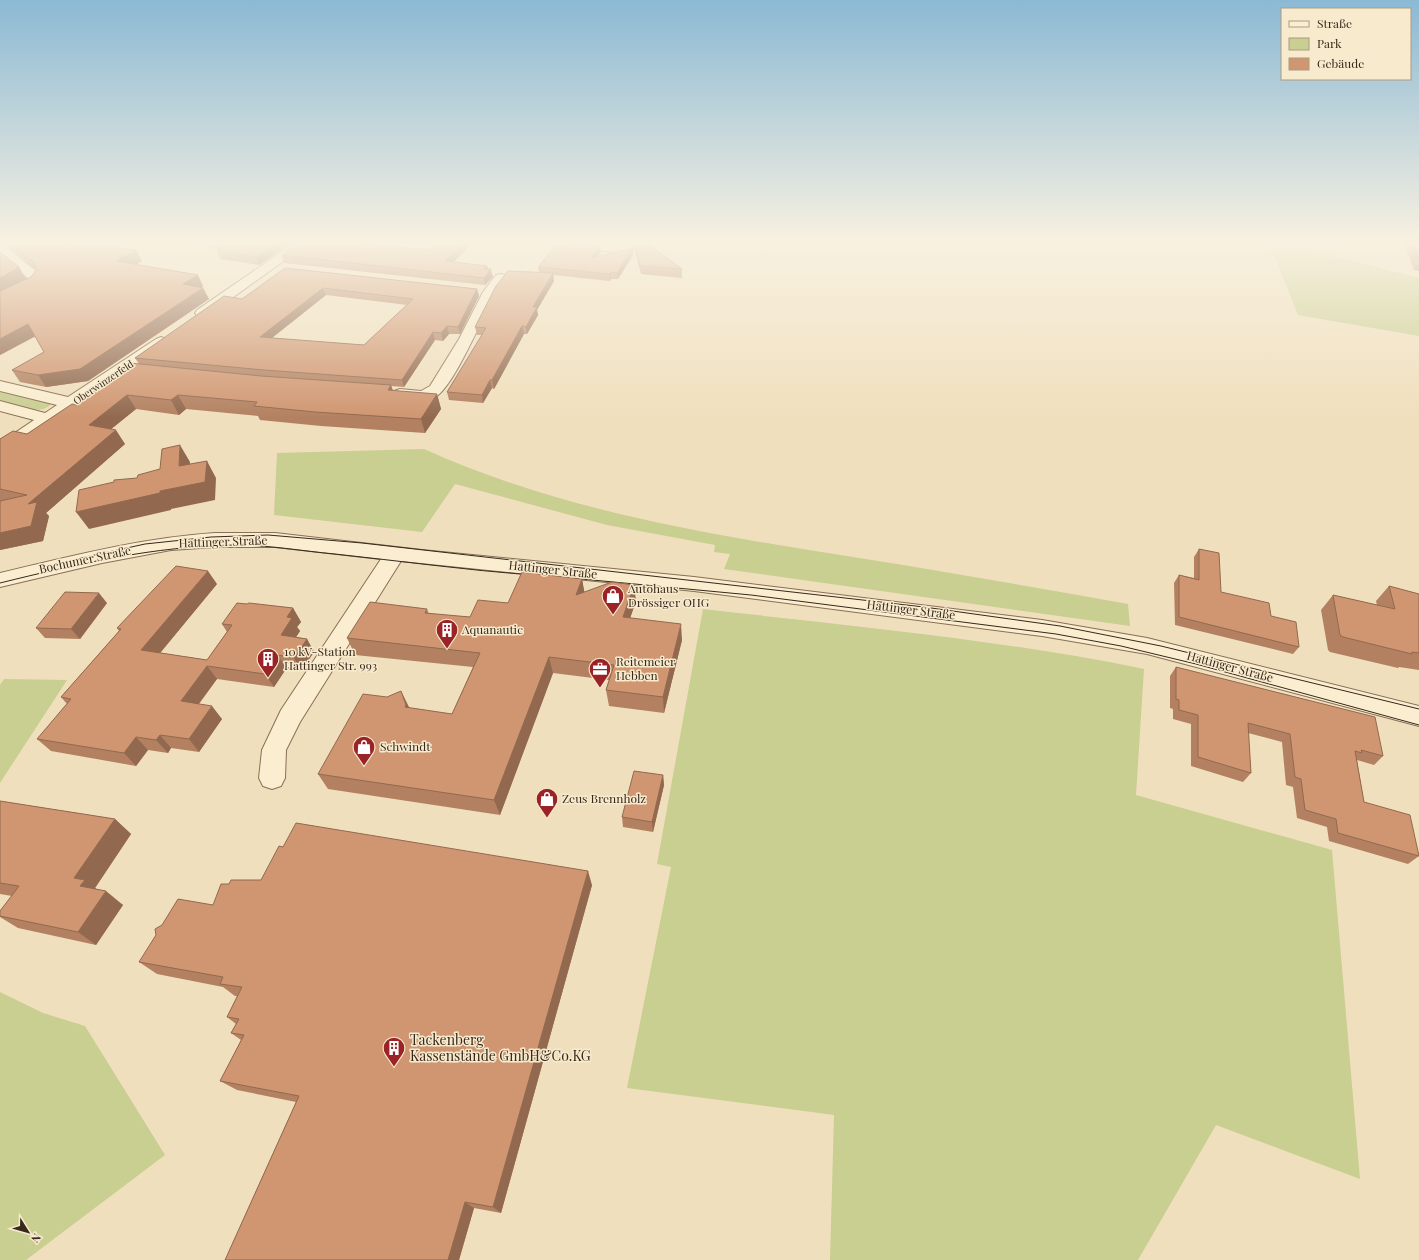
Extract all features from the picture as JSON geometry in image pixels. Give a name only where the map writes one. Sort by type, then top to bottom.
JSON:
[{"type":"street","points":[[190,321],[219,301]]},
{"type":"street","points":[[384,393],[421,396],[427,395],[436,389],[466,339],[479,301]]},
{"type":"street","name":"Oberwinzerfeld","points":[[0,451],[172,334]]},
{"type":"street","points":[[122,369],[143,371]]},
{"type":"street","points":[[0,386],[71,404]]},
{"type":"street","points":[[0,406],[49,419]]},
{"type":"street","name":"Hattinger Straße","points":[[171,543],[247,539],[275,540],[395,554],[694,584],[1042,628],[1154,648],[1419,716]]},
{"type":"street","name":"Bochumer Straße","points":[[0,580],[102,556],[171,543]]},
{"type":"street","points":[[272,778],[274,750],[290,717],[395,554]]},
{"type":"green space","points":[[1292,301],[1419,301],[1419,336],[1298,315]]},
{"type":"green space","points":[[0,389],[52,402],[48,407],[43,409],[36,410],[20,407],[0,401]]},
{"type":"green space","points":[[424,449],[476,471],[529,489],[583,505],[638,518],[748,540],[960,574],[1128,604],[1130,626],[724,569],[730,554],[714,552],[715,545],[607,525],[455,484],[422,532],[274,515],[277,453]]},
{"type":"green space","points":[[703,609],[979,641],[1034,649],[1144,669],[1136,795],[1332,850],[1360,1179],[1216,1125],[1138,1260],[830,1260],[834,1115],[627,1088],[671,867],[657,864]]},
{"type":"green space","points":[[4,679],[67,680],[0,783],[0,685]]},
{"type":"green space","points":[[0,992],[43,1013],[85,1026],[165,1155],[26,1260],[0,1260]]},
{"type":"building","points":[[0,301],[184,301],[80,369],[38,375],[12,370],[44,352],[28,324],[0,339]]},
{"type":"building","points":[[217,301],[307,301],[260,337],[364,345],[411,301],[471,301],[458,327],[447,326],[441,333],[433,332],[402,380],[264,370],[135,358]]},
{"type":"building","points":[[488,301],[537,301],[533,307],[537,307],[526,327],[522,326],[482,395],[447,392],[486,328],[475,327]]},
{"type":"building","points":[[130,363],[261,376],[391,385],[388,390],[437,394],[421,419],[315,412],[254,406],[257,402],[178,395],[171,400],[127,395],[89,425],[116,430],[28,504],[37,502],[31,526],[0,533],[0,501],[27,495],[0,489],[0,439],[13,431],[27,434],[72,404],[77,405]]},
{"type":"building","points":[[180,445],[179,466],[207,461],[205,482],[160,491],[160,493],[76,512],[79,490],[114,482],[114,480],[137,478],[138,475],[160,469],[162,449]]},
{"type":"building","points":[[1199,549],[1219,553],[1221,592],[1269,603],[1271,616],[1296,622],[1299,647],[1179,617],[1179,575],[1199,580]]},
{"type":"building","points":[[176,566],[208,571],[141,650],[207,660],[232,625],[222,624],[237,603],[293,608],[287,617],[292,618],[281,635],[307,639],[294,658],[278,655],[265,674],[207,666],[181,701],[212,706],[189,739],[160,735],[156,740],[136,737],[124,753],[37,739],[71,699],[61,697],[121,629],[117,628]]},
{"type":"building","points":[[522,572],[582,579],[576,595],[612,582],[634,585],[623,617],[681,624],[663,697],[606,690],[614,665],[549,657],[494,800],[318,774],[363,694],[387,697],[401,691],[406,705],[405,707],[452,714],[480,653],[347,638],[370,602],[427,609],[425,613],[470,617],[478,600],[508,603]]},
{"type":"building","points":[[1389,586],[1419,594],[1419,653],[1412,652],[1412,654],[1340,635],[1333,595],[1395,609]]},
{"type":"building","points":[[65,592],[99,593],[71,629],[36,628]]},
{"type":"building","points":[[1176,667],[1375,717],[1383,756],[1361,750],[1362,753],[1355,751],[1364,802],[1410,815],[1419,856],[1338,833],[1336,819],[1305,810],[1301,779],[1295,777],[1290,734],[1248,723],[1251,773],[1198,757],[1198,715],[1179,710],[1179,700],[1176,699]]},
{"type":"building","points":[[634,771],[663,775],[652,822],[622,817]]},
{"type":"building","points":[[0,801],[115,819],[74,878],[85,880],[80,886],[106,891],[78,932],[0,916],[0,911],[19,886],[0,883]]},
{"type":"building","name":"Tackenberg Kassenstände GmbH&Co.KG","points":[[296,823],[588,871],[493,1207],[465,1202],[448,1260],[225,1260],[299,1096],[220,1081],[244,1035],[231,1033],[239,1019],[227,1017],[242,987],[220,984],[223,977],[139,962],[156,935],[155,929],[162,925],[178,899],[213,905],[221,884],[229,884],[231,880],[261,880],[279,846],[283,847]]},
{"type":"tram line","points":[[72,560],[145,544],[211,537],[268,535],[362,543],[924,607],[1060,626],[1161,646],[1419,709]]},
{"type":"tram line","points":[[0,583],[58,569],[146,552],[206,546],[236,545],[273,547],[531,575]]},
{"type":"tram line","points":[[571,578],[751,595],[1056,634],[1121,646],[1196,664],[1419,725]]},
{"type":"place","name":"Autohaus Drössiger OHG","points":[[613,616]]},
{"type":"place","name":"Aquanautic","points":[[447,650]]},
{"type":"place","name":"10 kV-Station Hattinger Str. 993","points":[[268,678]]},
{"type":"place","name":"Reitemeier Hebben","points":[[600,688]]},
{"type":"place","name":"Schwindt","points":[[364,766]]},
{"type":"place","name":"Zeus Brennholz","points":[[547,818]]},
{"type":"place","name":"Tackenberg Kassenstände GmbH&Co.KG","points":[[394,1068]]}]
